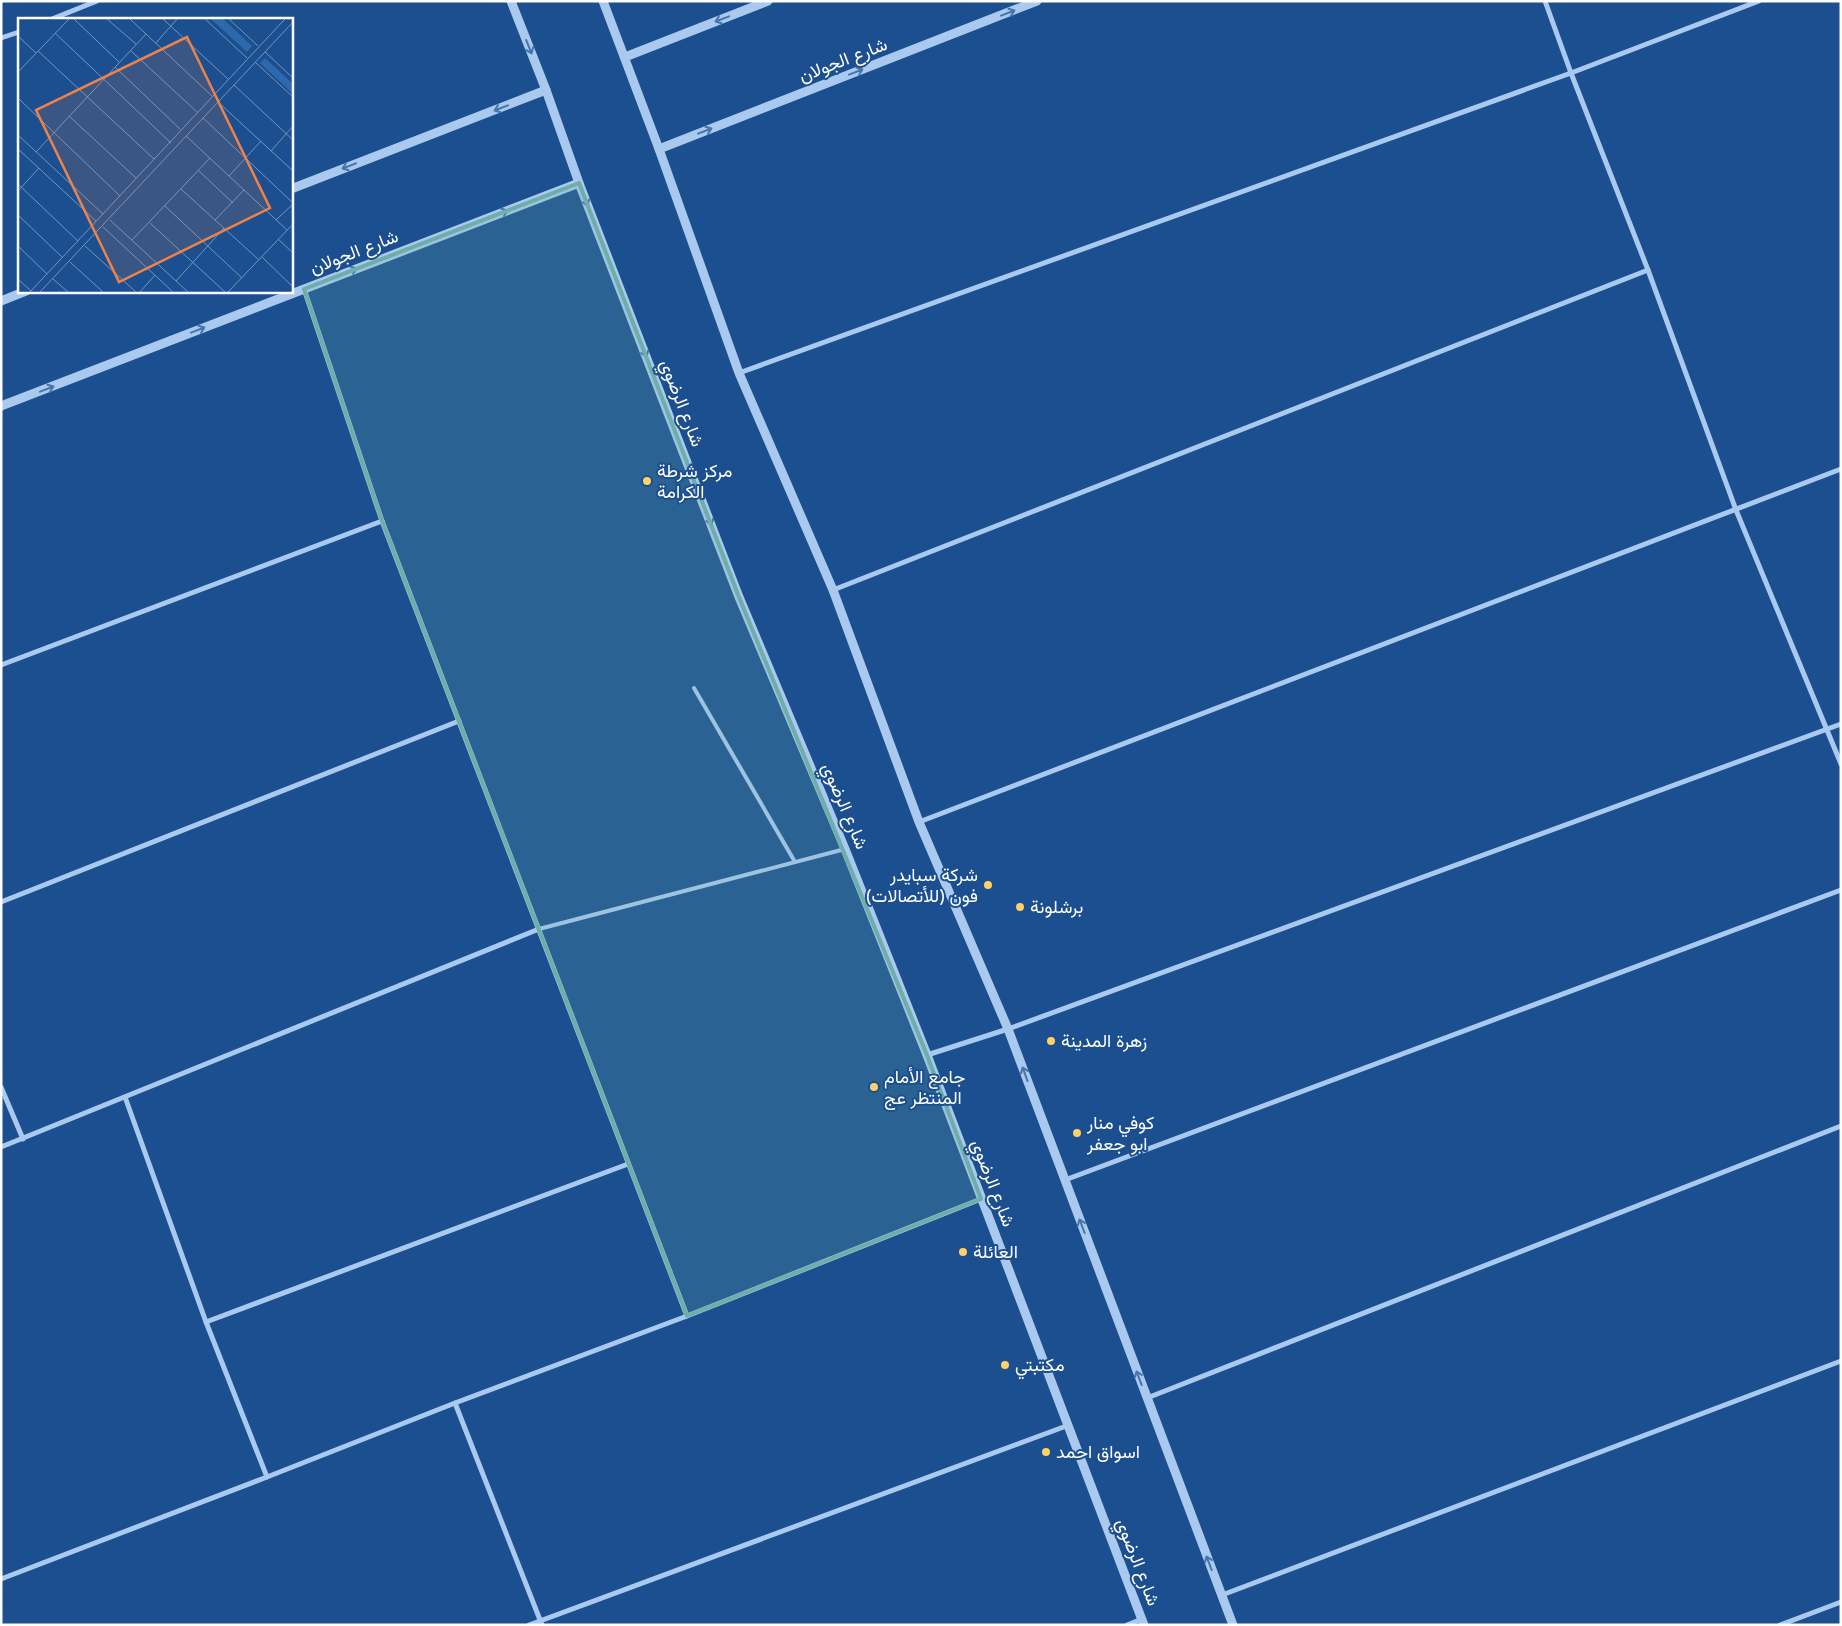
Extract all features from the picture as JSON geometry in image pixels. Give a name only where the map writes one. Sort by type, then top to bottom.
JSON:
[{"type":"street","points":[[54,18],[97,1]]},
{"type":"street","name":"شارع الرضوي","points":[[511,1],[546,90],[579,183],[739,597],[845,849],[927,1054],[1143,1622]]},
{"type":"street","points":[[603,1],[659,149],[739,373],[833,590],[919,822],[1008,1029],[1233,1625]]},
{"type":"street","points":[[625,57],[768,1]]},
{"type":"street","name":"شارع الجولان","points":[[659,149],[1038,1]]},
{"type":"street","points":[[1545,1],[1648,270],[1736,510],[1841,764]]},
{"type":"street","points":[[739,373],[1571,73],[1760,1]]},
{"type":"street","points":[[1,38],[18,32]]},
{"type":"street","points":[[292,189],[546,90]]},
{"type":"street","name":"شارع الجولان","points":[[1,406],[579,183]]},
{"type":"street","points":[[833,590],[1648,270]]},
{"type":"street","points":[[304,289],[382,521],[687,1316]]},
{"type":"street","points":[[1,301],[24,292]]},
{"type":"street","points":[[919,822],[1841,469]]},
{"type":"street","points":[[1,665],[382,521]]},
{"type":"street","points":[[1,902],[459,721]]},
{"type":"street","points":[[927,1054],[1008,1029],[1841,724]]},
{"type":"street","points":[[1064,1180],[1841,890]]},
{"type":"street","points":[[1,1148],[538,930]]},
{"type":"street","points":[[1,1087],[23,1139]]},
{"type":"street","points":[[125,1097],[206,1322],[268,1477]]},
{"type":"street","points":[[1147,1398],[1841,1126]]},
{"type":"street","points":[[206,1322],[628,1164]]},
{"type":"street","points":[[1,1579],[455,1403],[687,1316],[981,1199]]},
{"type":"street","points":[[1222,1595],[1841,1361]]},
{"type":"street","points":[[455,1403],[541,1623]]},
{"type":"street","points":[[529,1625],[541,1623],[1069,1425]]},
{"type":"street","points":[[1780,1625],[1841,1602]]},
{"type":"street","points":[[1127,1625],[1143,1622]]},
{"type":"lane","points":[[694,688],[795,862]]},
{"type":"lane","points":[[538,930],[845,849]]},
{"type":"highlighted area","points":[[579,183],[739,597],[927,1055],[981,1199],[687,1316],[382,521],[304,289]]},
{"type":"place","name":"مركز شرطة الكرامة","points":[[647,481]]},
{"type":"place","name":"شركة سبايدر فون (للأتصالات)","points":[[988,885]]},
{"type":"place","name":"برشلونة","points":[[1020,907]]},
{"type":"place","name":"زهرة المدينة","points":[[1051,1041]]},
{"type":"place","name":"جامع الأمام المنتظر عج","points":[[874,1087]]},
{"type":"place","name":"كوفي منار ابو جعفر","points":[[1077,1133]]},
{"type":"place","name":"العائلة","points":[[963,1252]]},
{"type":"place","name":"مكتبتي","points":[[1005,1365]]},
{"type":"place","name":"اسواق احمد","points":[[1046,1452]]}]
